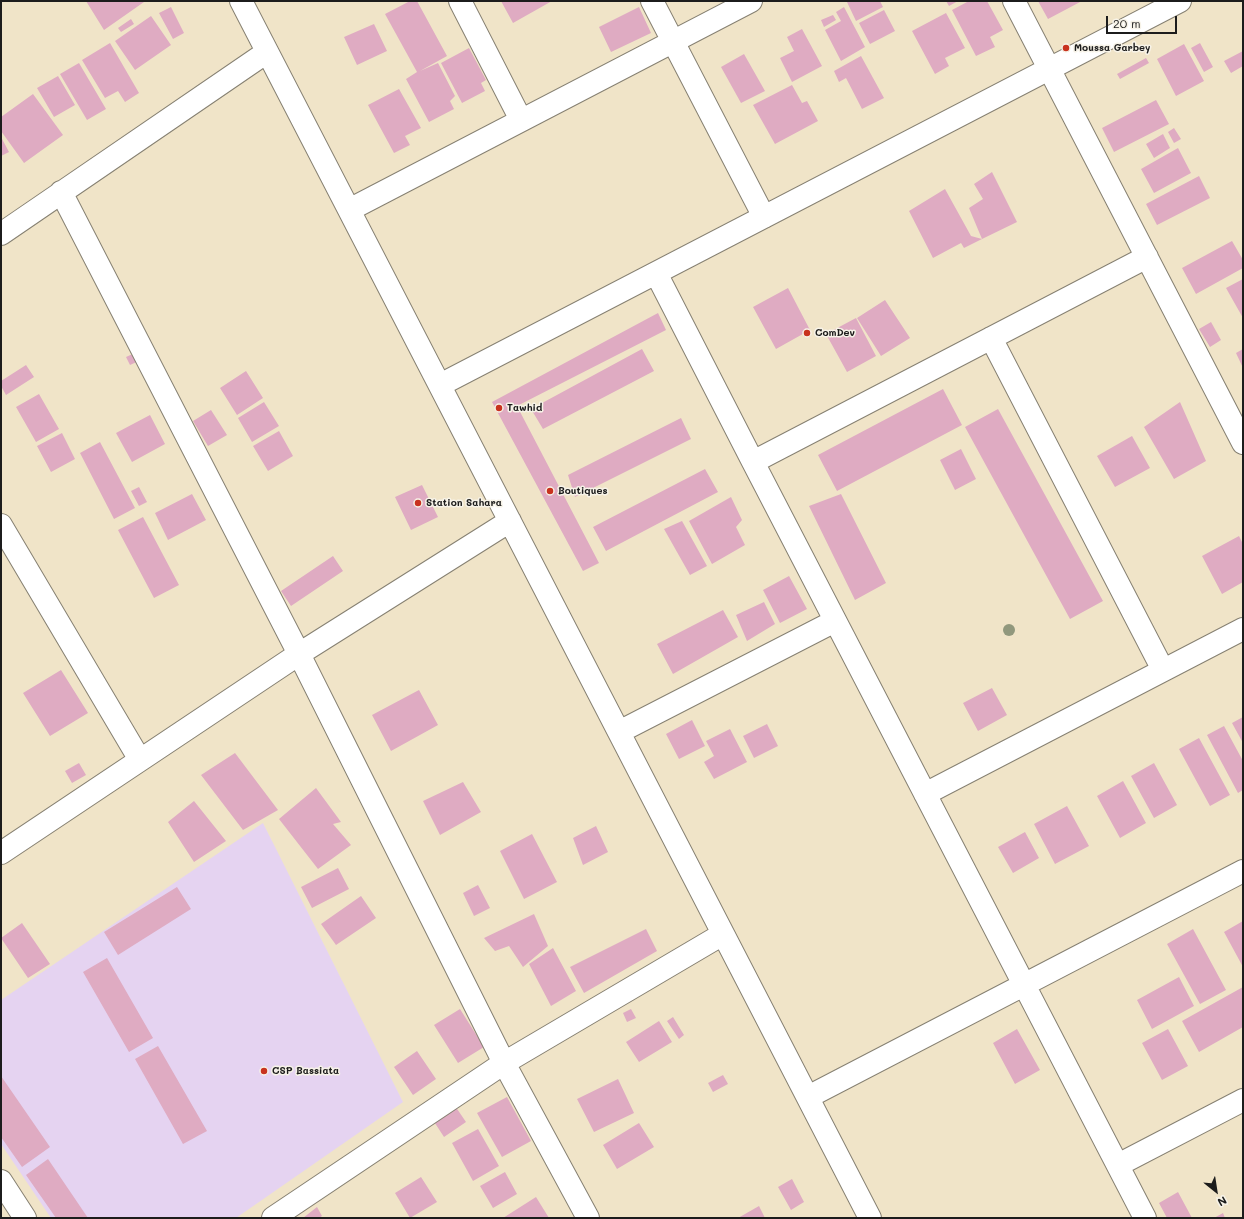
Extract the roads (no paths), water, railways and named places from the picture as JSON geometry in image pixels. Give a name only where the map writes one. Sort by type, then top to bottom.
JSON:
[{"type":"street","points":[[241,1],[870,1218]]},
{"type":"street","points":[[460,1],[520,120]]},
{"type":"street","points":[[652,1],[764,217]]},
{"type":"street","points":[[349,210],[751,1]]},
{"type":"street","points":[[1014,1],[1147,257],[1235,409],[1243,443]]},
{"type":"street","points":[[440,385],[1180,1]]},
{"type":"street","points":[[1,234],[267,52]]},
{"type":"street","points":[[62,192],[299,654],[504,1063],[588,1218]]},
{"type":"street","points":[[753,462],[1147,257]]},
{"type":"street","points":[[656,273],[1145,1218]]},
{"type":"street","points":[[991,338],[1163,670]]},
{"type":"street","points":[[1,853],[299,654],[510,521]]},
{"type":"street","points":[[1,524],[140,760]]},
{"type":"street","points":[[619,732],[835,621]]},
{"type":"street","points":[[925,794],[1243,629]]},
{"type":"street","points":[[808,1097],[1243,871]]},
{"type":"street","points":[[273,1218],[504,1063],[724,934]]},
{"type":"street","points":[[1118,1165],[1243,1100]]},
{"type":"street","points":[[1,1181],[25,1218]]},
{"type":"place","name":"Moussa Garbey","points":[[1066,48]]},
{"type":"place","name":"ComDev","points":[[807,333]]},
{"type":"place","name":"Tawhid","points":[[499,408]]},
{"type":"place","name":"Boutiques","points":[[550,491]]},
{"type":"place","name":"Station Sahara","points":[[418,503]]},
{"type":"place","name":"CSP Bassiata","points":[[264,1071]]}]
